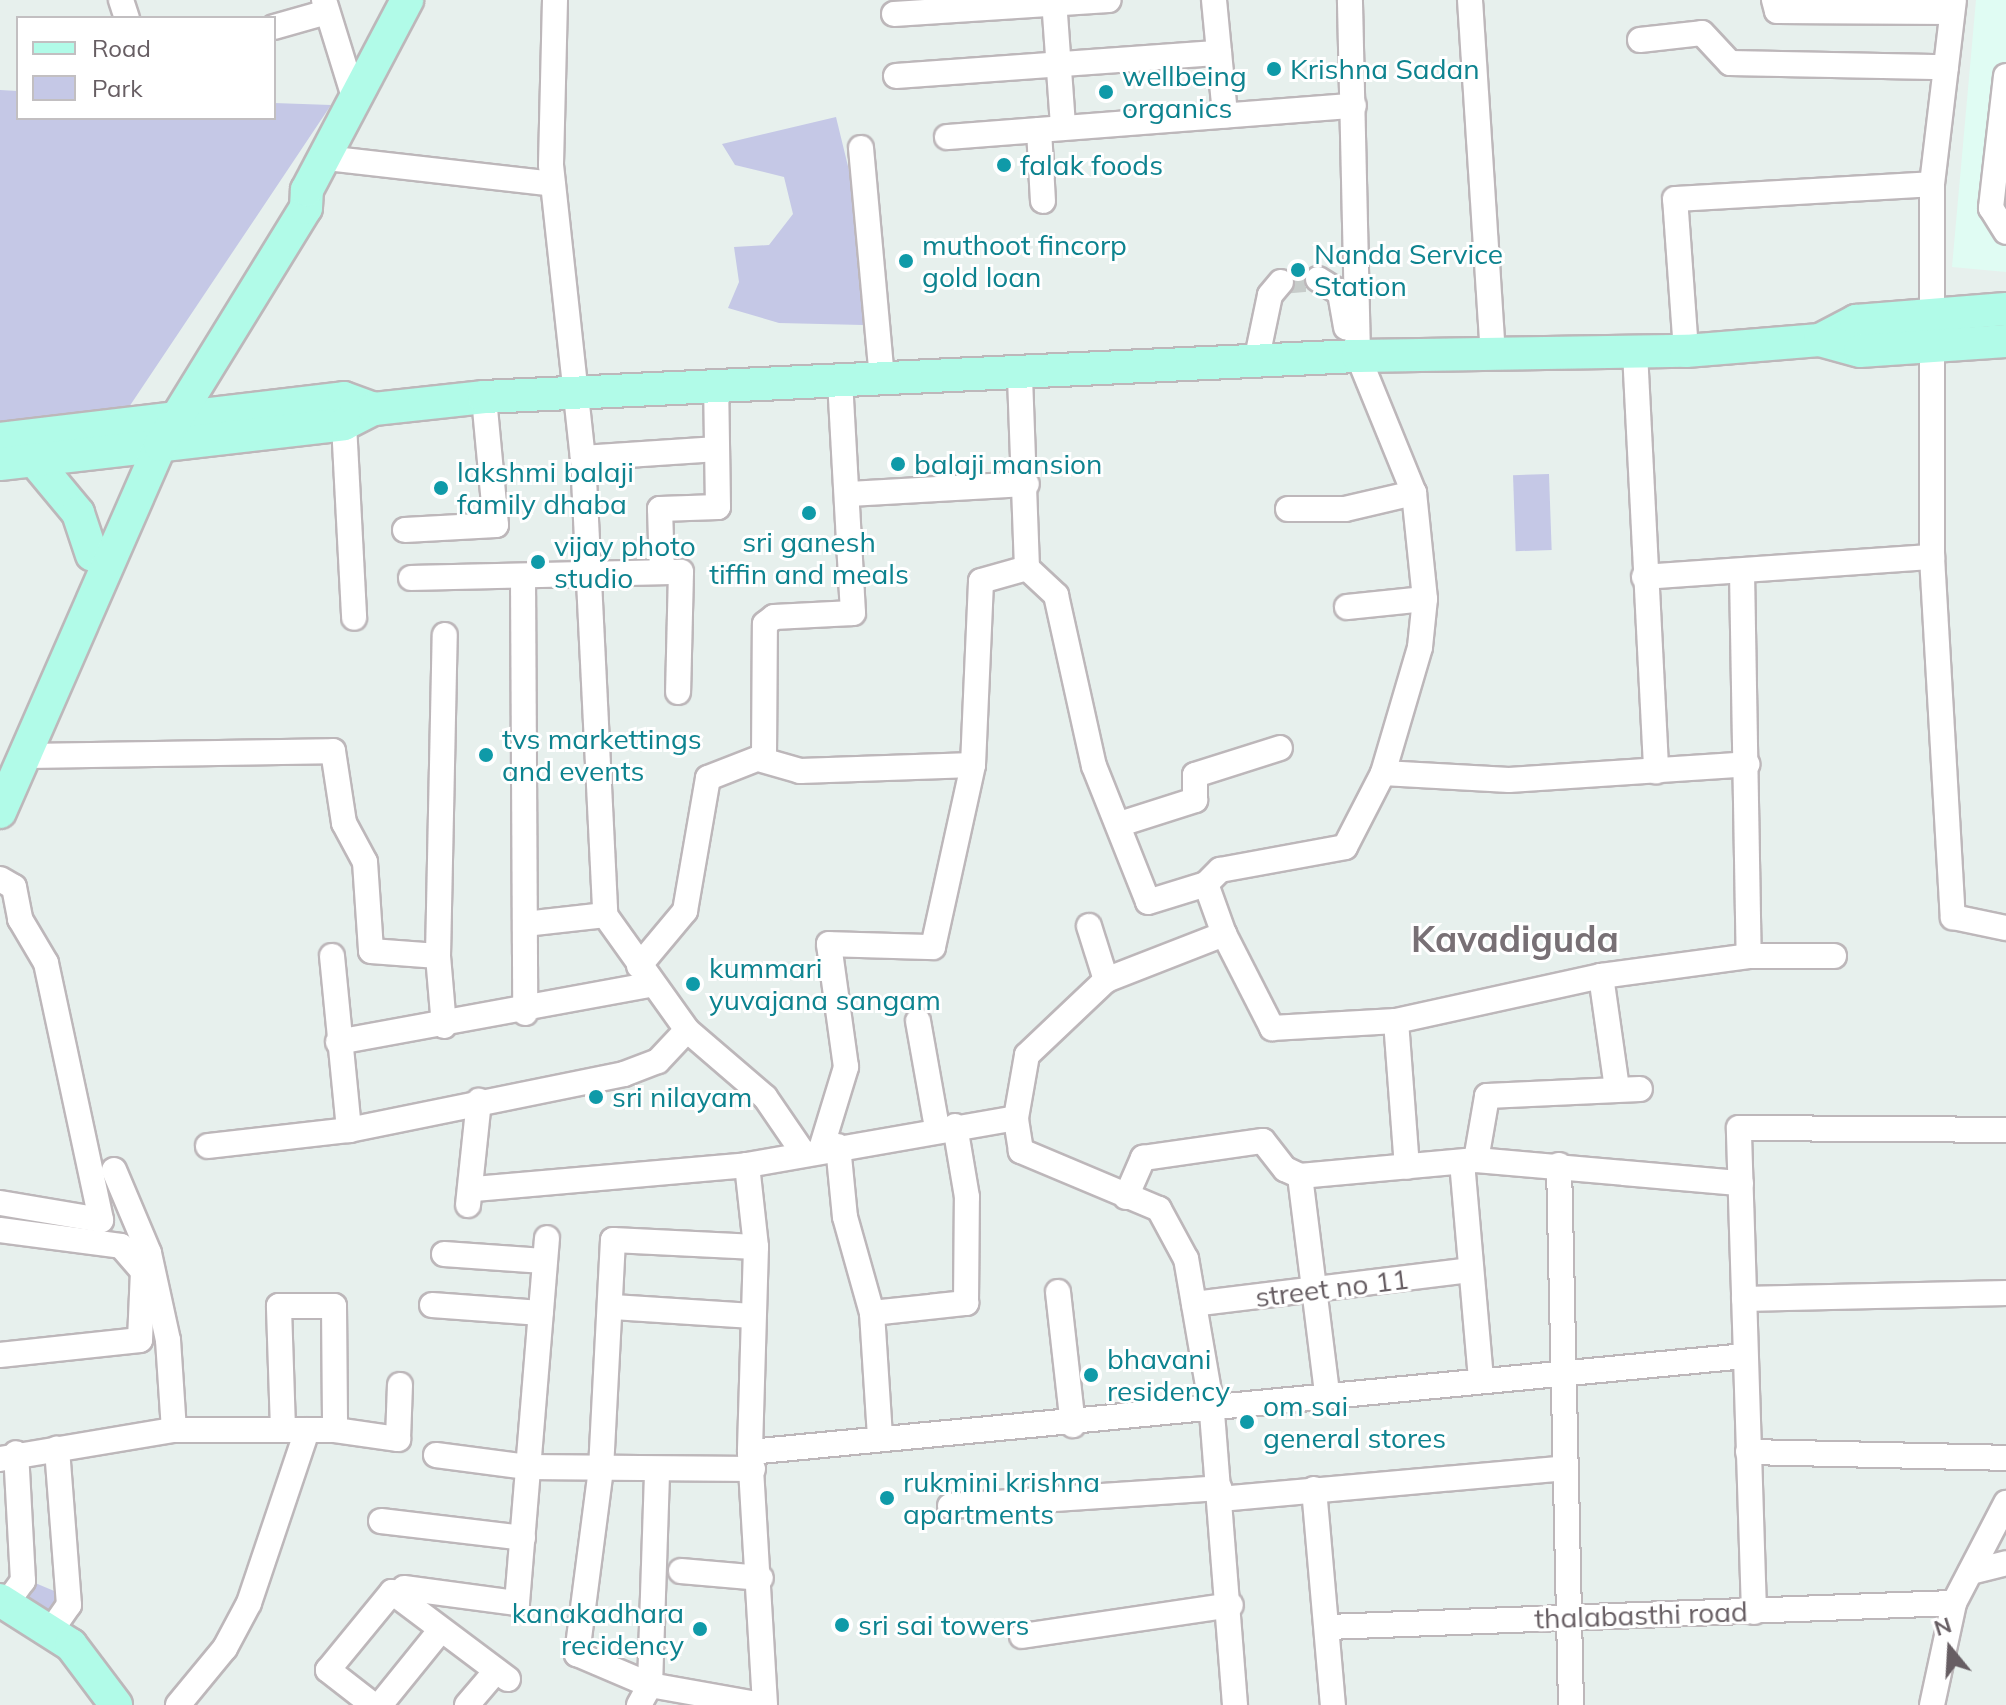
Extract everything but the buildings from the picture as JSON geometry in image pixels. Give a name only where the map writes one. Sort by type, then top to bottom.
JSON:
[{"type":"main road","points":[[0,812],[12,762],[92,555],[157,431],[306,208],[307,190],[407,0]]},
{"type":"main road","points":[[1934,329],[2006,309]]},
{"type":"main road","points":[[0,439],[344,424],[374,409],[484,397],[716,384],[1020,375],[1354,356],[1686,351],[1820,340],[1856,321],[2006,341]]},
{"type":"main road","points":[[0,464],[34,460],[157,431],[344,398],[374,409]]},
{"type":"main road","points":[[12,762],[157,431]]},
{"type":"main road","points":[[34,460],[78,513],[92,555]]},
{"type":"main road","points":[[3,1602],[71,1645],[116,1705]]},
{"type":"street","points":[[555,0],[553,184],[572,392],[583,458],[605,915],[645,976],[687,1030],[821,1150],[845,1217],[872,1313],[880,1438]]},
{"type":"street","points":[[894,14],[1109,0]]},
{"type":"street","points":[[1214,0],[1225,115]]},
{"type":"street","points":[[1350,0],[1354,106],[1354,356]]},
{"type":"street","points":[[1470,0],[1493,356]]},
{"type":"street","points":[[1774,0],[1777,11],[1953,6],[1932,184],[1932,557],[1953,917],[2006,928]]},
{"type":"street","points":[[1054,2],[1062,66],[1063,126]]},
{"type":"street","points":[[276,26],[325,6],[354,97]]},
{"type":"street","points":[[1640,40],[1702,33],[1730,63],[1946,67]]},
{"type":"street","points":[[896,76],[1219,53]]},
{"type":"street","points":[[2006,76],[1991,208],[2006,232]]},
{"type":"street","points":[[947,137],[1354,106]]},
{"type":"street","points":[[1039,130],[1043,201]]},
{"type":"street","points":[[861,148],[882,380]]},
{"type":"street","points":[[326,158],[553,184]]},
{"type":"street","points":[[1686,351],[1675,199],[1932,184]]},
{"type":"street","points":[[1020,375],[1027,484],[1027,568],[1056,595],[1094,766],[1120,824],[1148,902],[1206,884],[1220,870],[1345,847],[1383,773],[1420,647],[1425,599],[1414,493],[1354,356],[1340,293],[1318,279]]},
{"type":"street","points":[[1256,362],[1270,295],[1281,282]]},
{"type":"street","points":[[1635,352],[1656,771]]},
{"type":"street","points":[[762,760],[765,624],[774,617],[853,613],[840,381]]},
{"type":"street","points":[[662,572],[660,509],[718,507],[716,384]]},
{"type":"street","points":[[405,530],[496,525],[484,397]]},
{"type":"street","points":[[344,424],[354,618]]},
{"type":"street","points":[[583,458],[717,449]]},
{"type":"street","points":[[848,494],[1027,484]]},
{"type":"street","points":[[1288,509],[1345,509],[1414,493]]},
{"type":"street","points":[[1644,577],[1932,557]]},
{"type":"street","points":[[821,1150],[846,1067],[829,944],[933,947],[973,765],[981,581],[1027,568]]},
{"type":"street","points":[[411,578],[589,577],[681,572],[678,692]]},
{"type":"street","points":[[1742,572],[1749,956]]},
{"type":"street","points":[[523,577],[525,1013]]},
{"type":"street","points":[[1347,607],[1425,599]]},
{"type":"street","points":[[444,1026],[438,956],[445,635]]},
{"type":"street","points":[[1120,824],[1195,800],[1195,775],[1280,748]]},
{"type":"street","points":[[12,762],[333,751],[344,823],[365,862],[371,951],[438,956]]},
{"type":"street","points":[[338,1042],[525,1013],[645,976],[685,911],[708,778],[762,760],[800,771],[973,765]]},
{"type":"street","points":[[1383,773],[1509,780],[1747,764]]},
{"type":"street","points":[[0,879],[14,887],[20,919],[46,963],[101,1220],[0,1203]]},
{"type":"street","points":[[1206,884],[1224,934],[1272,1028],[1396,1021],[1601,976],[1749,956],[1834,956]]},
{"type":"street","points":[[525,924],[605,915]]},
{"type":"street","points":[[1089,926],[1106,980]]},
{"type":"street","points":[[1224,934],[1106,980],[1027,1055],[1016,1118],[1021,1151],[1159,1209],[1175,1231],[1194,1304],[1211,1403],[1231,1605],[1235,1705]]},
{"type":"street","points":[[332,956],[349,1130]]},
{"type":"street","points":[[1481,1378],[1470,1270],[1469,1161],[1487,1096],[1628,1089],[1601,976]]},
{"type":"street","points":[[872,1313],[966,1303],[967,1197],[918,1021]]},
{"type":"street","points":[[1396,1021],[1407,1167]]},
{"type":"street","points":[[208,1146],[349,1130],[641,1069],[687,1030]]},
{"type":"street","points":[[479,1101],[472,1197],[747,1165],[946,1127],[1016,1118]]},
{"type":"street","points":[[1754,1612],[1739,1128],[2006,1130]]},
{"type":"street","points":[[1126,1197],[1143,1158],[1263,1141],[1285,1169],[1300,1176],[1469,1161],[1559,1165],[1741,1183]]},
{"type":"street","points":[[747,1165],[756,1247],[752,1461],[761,1578],[764,1705],[645,1695],[577,1654],[601,1469],[613,1307],[613,1240],[756,1247]]},
{"type":"street","points":[[1559,1165],[1571,1705]]},
{"type":"street","points":[[114,1170],[149,1253],[168,1340],[174,1430]]},
{"type":"street","points":[[1300,1176],[1327,1392]]},
{"type":"street","points":[[0,1230],[121,1246],[143,1271],[140,1340],[0,1355]]},
{"type":"street","points":[[404,1588],[517,1603],[546,1250],[444,1254]]},
{"type":"street","name":"street no 11","points":[[1194,1304],[1470,1270]]},
{"type":"street","points":[[1058,1292],[1073,1425]]},
{"type":"street","points":[[1744,1299],[2006,1293]]},
{"type":"street","points":[[432,1305],[541,1313]]},
{"type":"street","points":[[178,1705],[225,1648],[249,1603],[295,1430],[279,1306],[334,1306],[335,1430]]},
{"type":"street","points":[[613,1307],[753,1316]]},
{"type":"street","points":[[436,1455],[527,1467],[657,1472],[752,1461],[880,1438],[1073,1425],[1211,1403],[1745,1356]]},
{"type":"street","points":[[3,1602],[23,1581],[8,1456],[174,1430],[335,1430],[398,1439],[400,1385]]},
{"type":"street","points":[[50,1632],[69,1605],[57,1448]]},
{"type":"street","points":[[1748,1452],[2006,1458]]},
{"type":"street","points":[[950,1506],[1314,1489],[1564,1468]]},
{"type":"street","points":[[645,1695],[657,1472]]},
{"type":"street","points":[[1314,1489],[1333,1705]]},
{"type":"street","points":[[1932,1705],[1954,1603],[2006,1503]]},
{"type":"street","points":[[381,1521],[523,1538]]},
{"type":"street","points":[[1971,1572],[2006,1563]]},
{"type":"street","points":[[681,1571],[761,1578]]},
{"type":"street","points":[[373,1705],[328,1670],[392,1592],[502,1675],[467,1705]]},
{"type":"street","name":"thalabasthi road","points":[[1328,1627],[1954,1603]]},
{"type":"street","points":[[1022,1636],[1231,1605]]},
{"type":"street","points":[[380,1705],[440,1631]]},
{"type":"shaded area","points":[[1976,0],[2006,0],[2006,272],[1952,267]]},
{"type":"green space","points":[[0,90],[16,91],[16,120],[276,120],[276,103],[331,105],[123,416],[0,429]]},
{"type":"green space","points":[[836,117],[864,232],[863,325],[779,323],[728,308],[739,282],[734,247],[769,245],[793,214],[784,177],[735,165],[722,144]]},
{"type":"green space","points":[[1549,474],[1552,550],[1516,551],[1513,475]]},
{"type":"green space","points":[[28,1580],[59,1593],[47,1623],[14,1600]]},
{"type":"tunnel","points":[[1281,282],[1318,279]]},
{"type":"place","name":"Krishna Sadan","points":[[1274,69]]},
{"type":"place","name":"wellbeing organics","points":[[1106,92]]},
{"type":"place","name":"falak foods","points":[[1004,165]]},
{"type":"place","name":"muthoot fincorp gold loan","points":[[906,261]]},
{"type":"place","name":"Nanda Service Station","points":[[1298,270]]},
{"type":"place","name":"balaji mansion","points":[[898,464]]},
{"type":"place","name":"lakshmi balaji family dhaba","points":[[441,488]]},
{"type":"place","name":"sri ganesh tiffin and meals","points":[[809,513]]},
{"type":"place","name":"vijay photo studio","points":[[538,562]]},
{"type":"place","name":"tvs markettings and events","points":[[486,755]]},
{"type":"place","name":"kummari yuvajana sangam","points":[[693,984]]},
{"type":"place","name":"sri nilayam","points":[[596,1097]]},
{"type":"place","name":"bhavani residency","points":[[1091,1375]]},
{"type":"place","name":"om sai general stores","points":[[1247,1422]]},
{"type":"place","name":"rukmini krishna apartments","points":[[887,1498]]},
{"type":"place","name":"sri sai towers","points":[[842,1625]]},
{"type":"place","name":"kanakadhara recidency","points":[[700,1629]]},
{"type":"district","name":"Kavadiguda","points":[[1515,939]]}]
